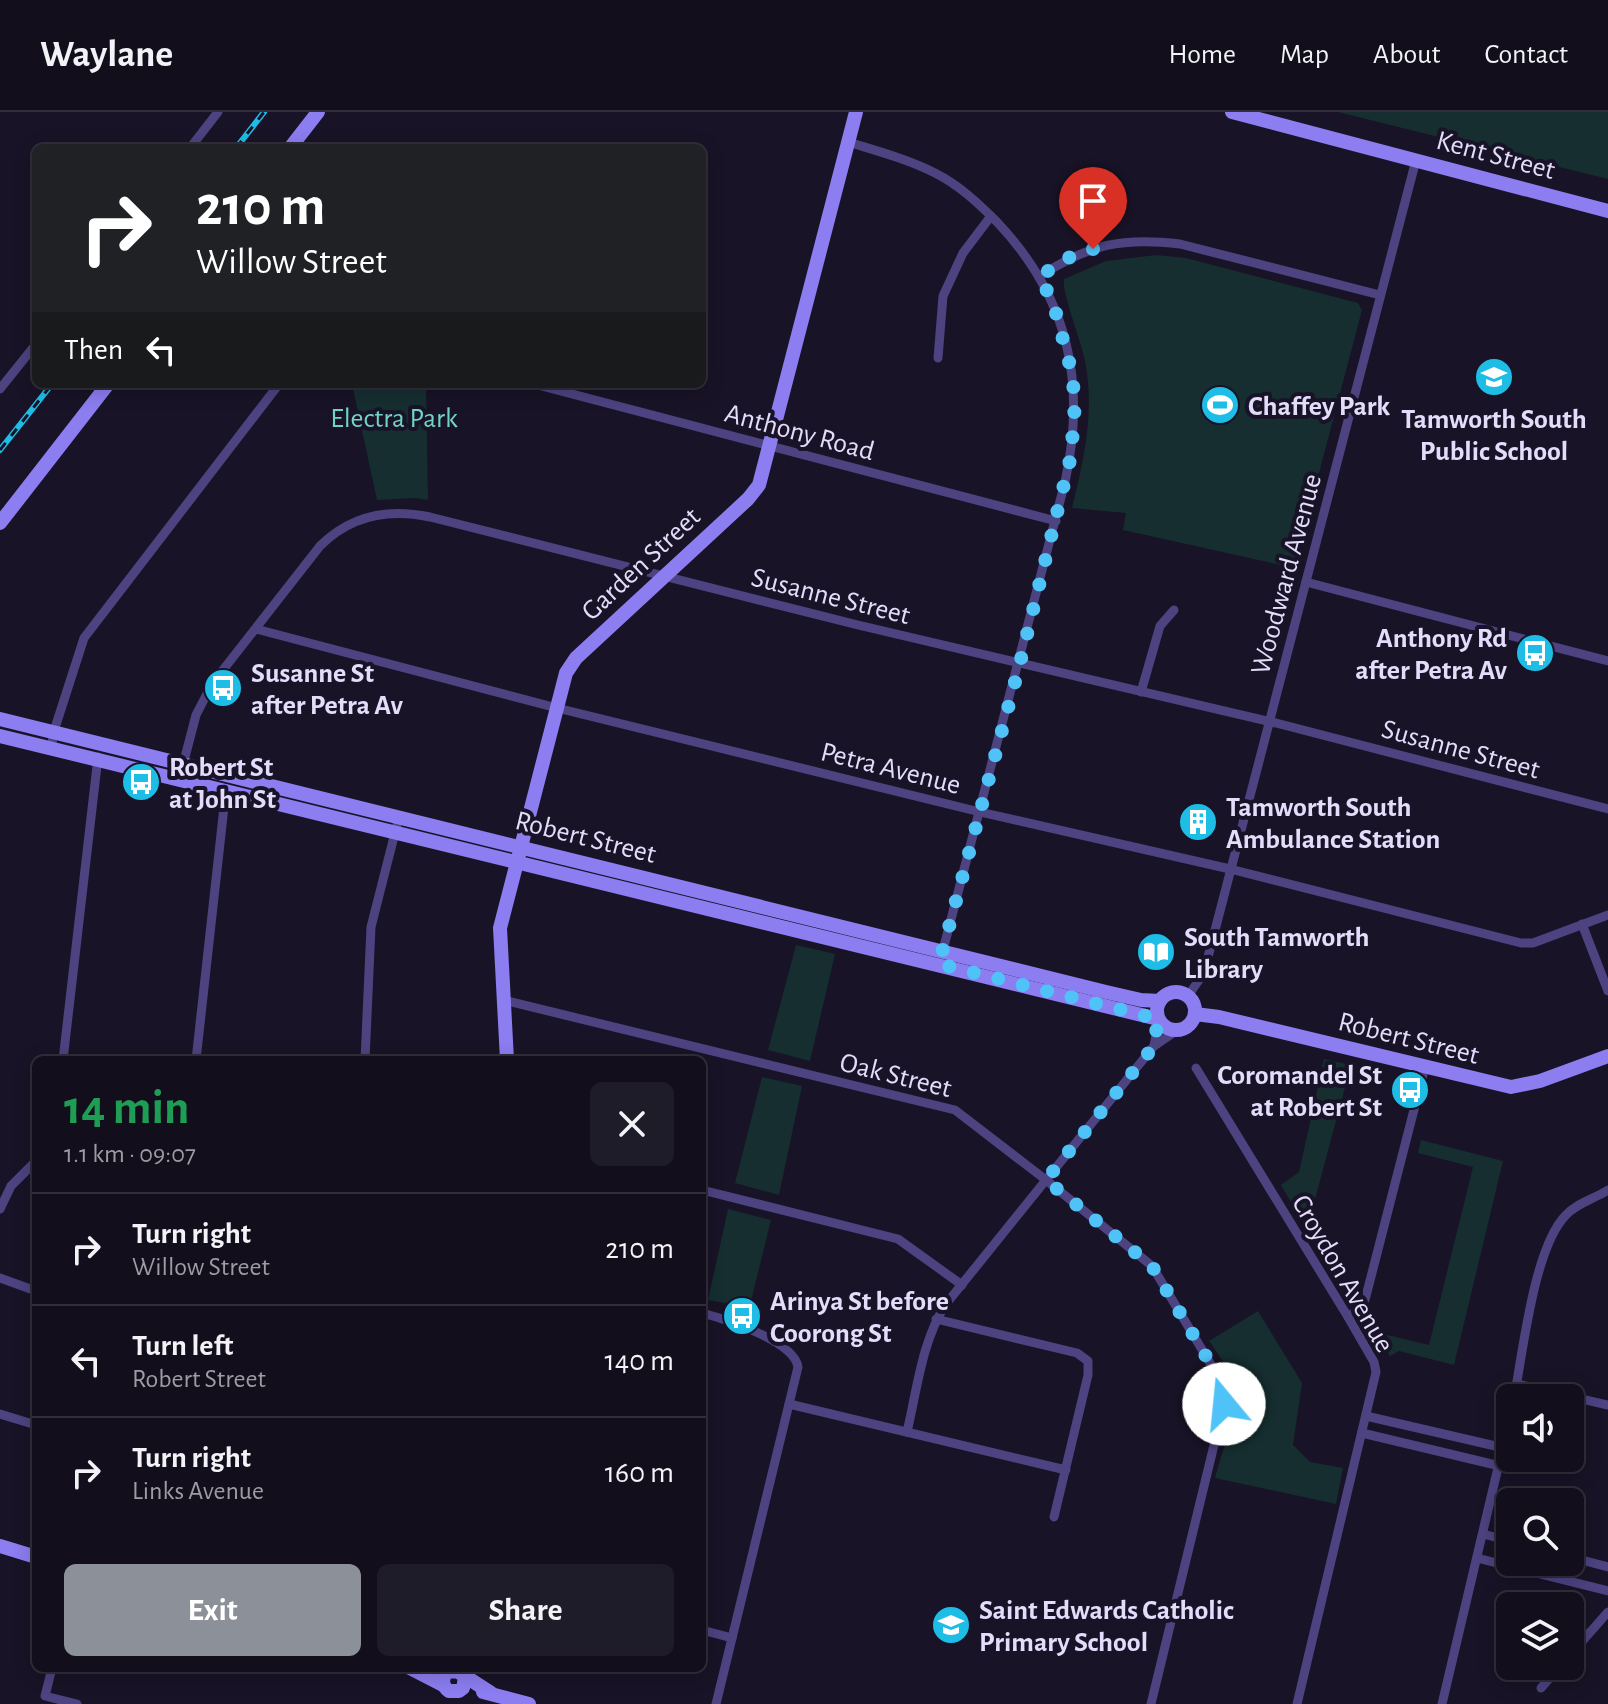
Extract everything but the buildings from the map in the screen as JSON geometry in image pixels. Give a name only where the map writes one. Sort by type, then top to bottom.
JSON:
[{"type":"street","points":[[193,144],[218,112]]},
{"type":"street","points":[[293,144],[318,112]]},
{"type":"street","name":"Garden Street","points":[[507,1056],[500,928],[564,680],[571,663],[754,492],[762,476],[856,112]]},
{"type":"street","name":"Kent Street","points":[[1232,112],[1608,211]]},
{"type":"street","points":[[848,142],[936,173],[958,186],[991,216],[1040,276],[1054,306],[1065,340],[1075,404],[1071,456],[1056,521],[941,957]]},
{"type":"street","name":"Woodward Avenue","points":[[1188,996],[1201,977],[1208,957],[1416,160]]},
{"type":"street","points":[[938,358],[943,296],[963,253],[991,216]]},
{"type":"street","points":[[1040,276],[1068,258],[1093,249],[1124,241],[1152,241],[1180,244],[1380,295]]},
{"type":"street","points":[[0,389],[32,349]]},
{"type":"street","points":[[0,523],[105,388]]},
{"type":"street","points":[[51,749],[84,638],[276,388]]},
{"type":"street","name":"Anthony Road","points":[[549,388],[1056,521]]},
{"type":"street","name":"Susanne Street","points":[[179,780],[196,715],[212,684],[332,535],[365,517],[398,511],[1269,721],[1608,809]]},
{"type":"street","points":[[1306,582],[1608,661]]},
{"type":"street","points":[[1141,692],[1160,626],[1174,610]]},
{"type":"street","name":"Petra Avenue","points":[[256,629],[557,708],[980,812],[1230,869],[1521,943],[1533,943],[1608,915]]},
{"type":"street","name":"Robert Street","points":[[0,719],[519,847],[941,957],[1159,1020]]},
{"type":"street","name":"Robert Street","points":[[0,736],[516,863],[1132,998],[1160,1001]]},
{"type":"street","points":[[63,1056],[100,744]]},
{"type":"street","points":[[196,1056],[227,775]]},
{"type":"street","points":[[369,1056],[371,927],[399,817]]},
{"type":"street","points":[[1582,924],[1608,991]]},
{"type":"street","points":[[907,1432],[936,1319],[1154,1046],[1176,1031],[1187,1028],[1195,1014],[1194,1004],[1188,996],[1176,992],[1160,1001],[1154,1046]]},
{"type":"street","name":"Oak Street","points":[[503,1000],[955,1110],[1152,1266],[1217,1373],[1224,1393],[1222,1416],[1151,1704]]},
{"type":"street","name":"Robert Street","points":[[1195,1014],[1219,1017],[1511,1087],[1540,1081],[1608,1056]]},
{"type":"street","points":[[1159,1020],[1166,1028],[1176,1031]]},
{"type":"street","points":[[1348,1317],[1365,1300],[1425,1067]]},
{"type":"street","name":"Croydon Avenue","points":[[1196,1068],[1348,1317],[1374,1362],[1376,1372],[1297,1704]]},
{"type":"street","points":[[0,1209],[11,1186],[32,1167]]},
{"type":"street","points":[[1517,1384],[1541,1265],[1550,1238],[1568,1212],[1608,1190]]},
{"type":"street","points":[[706,1191],[898,1239],[962,1285]]},
{"type":"street","points":[[0,1278],[32,1290]]},
{"type":"street","points":[[706,1314],[738,1324],[783,1347],[794,1356],[798,1367],[716,1704]]},
{"type":"street","points":[[936,1319],[1077,1353],[1088,1361],[1088,1375],[1054,1517]]},
{"type":"street","points":[[1584,1399],[1608,1405]]},
{"type":"street","points":[[789,1404],[1066,1470]]},
{"type":"street","points":[[0,1414],[32,1424]]},
{"type":"street","points":[[1366,1416],[1496,1446]]},
{"type":"street","points":[[1362,1433],[1496,1465]]},
{"type":"street","points":[[1442,1704],[1498,1472]]},
{"type":"street","points":[[1483,1534],[1496,1537]]},
{"type":"street","points":[[0,1546],[32,1556]]},
{"type":"street","points":[[1477,1558],[1608,1591]]},
{"type":"street","points":[[1584,1561],[1608,1567]]},
{"type":"street","points":[[1584,1639],[1608,1612]]},
{"type":"street","points":[[706,1631],[732,1638]]},
{"type":"street","points":[[51,1672],[45,1696],[77,1704]]},
{"type":"street","points":[[423,1672],[529,1704]]},
{"type":"street","points":[[1541,1688],[1548,1680]]},
{"type":"green space","points":[[1338,112],[1608,112],[1608,179]]},
{"type":"green space","name":"Chaffey Park","points":[[1156,255],[1186,258],[1358,303],[1362,310],[1294,568],[1123,530],[1126,513],[1072,508],[1084,453],[1089,398],[1085,361],[1064,279],[1106,261]]},
{"type":"green space","name":"Electra Park","points":[[353,388],[426,388],[428,500],[377,500]]},
{"type":"green space","points":[[796,945],[835,954],[810,1061],[768,1050]]},
{"type":"green space","points":[[1324,1059],[1351,1065],[1307,1229],[1281,1185],[1299,1172]]},
{"type":"green space","points":[[762,1077],[802,1086],[779,1195],[735,1183]]},
{"type":"green space","points":[[1421,1140],[1503,1161],[1454,1365],[1399,1351],[1390,1356],[1375,1332],[1429,1345],[1473,1167],[1418,1153]]},
{"type":"green space","points":[[728,1209],[771,1220],[748,1313],[730,1304],[708,1300]]},
{"type":"green space","points":[[1258,1311],[1302,1383],[1293,1445],[1310,1462],[1343,1468],[1336,1504],[1215,1478],[1230,1426],[1234,1398],[1229,1373],[1209,1341]]},
{"type":"railway","points":[[239,144],[264,112]]},
{"type":"railway","points":[[0,450],[49,388]]},
{"type":"place","name":"Tamworth South Public School","points":[[1494,377]]},
{"type":"place","name":"Chaffey Park","points":[[1220,405]]},
{"type":"place","name":"Anthony Rd after Petra Av","points":[[1535,653]]},
{"type":"place","name":"Susanne St after Petra Av","points":[[223,688]]},
{"type":"place","name":"Robert St at John St","points":[[141,782]]},
{"type":"place","name":"Tamworth South Ambulance Station","points":[[1198,822]]},
{"type":"place","name":"South Tamworth Library","points":[[1156,952]]},
{"type":"place","name":"Coromandel St at Robert St","points":[[1410,1090]]},
{"type":"place","name":"Arinya St before Coorong St","points":[[742,1316]]},
{"type":"place","name":"Saint Edwards Catholic Primary School","points":[[951,1625]]},
{"type":"route","points":[[1093,249],[1068,258],[1040,276],[1054,306],[1072,373],[1075,404],[1071,456],[1018,671],[939,964],[1158,1019],[1154,1046],[1046,1180],[1152,1266],[1222,1383],[1224,1404]]}]
